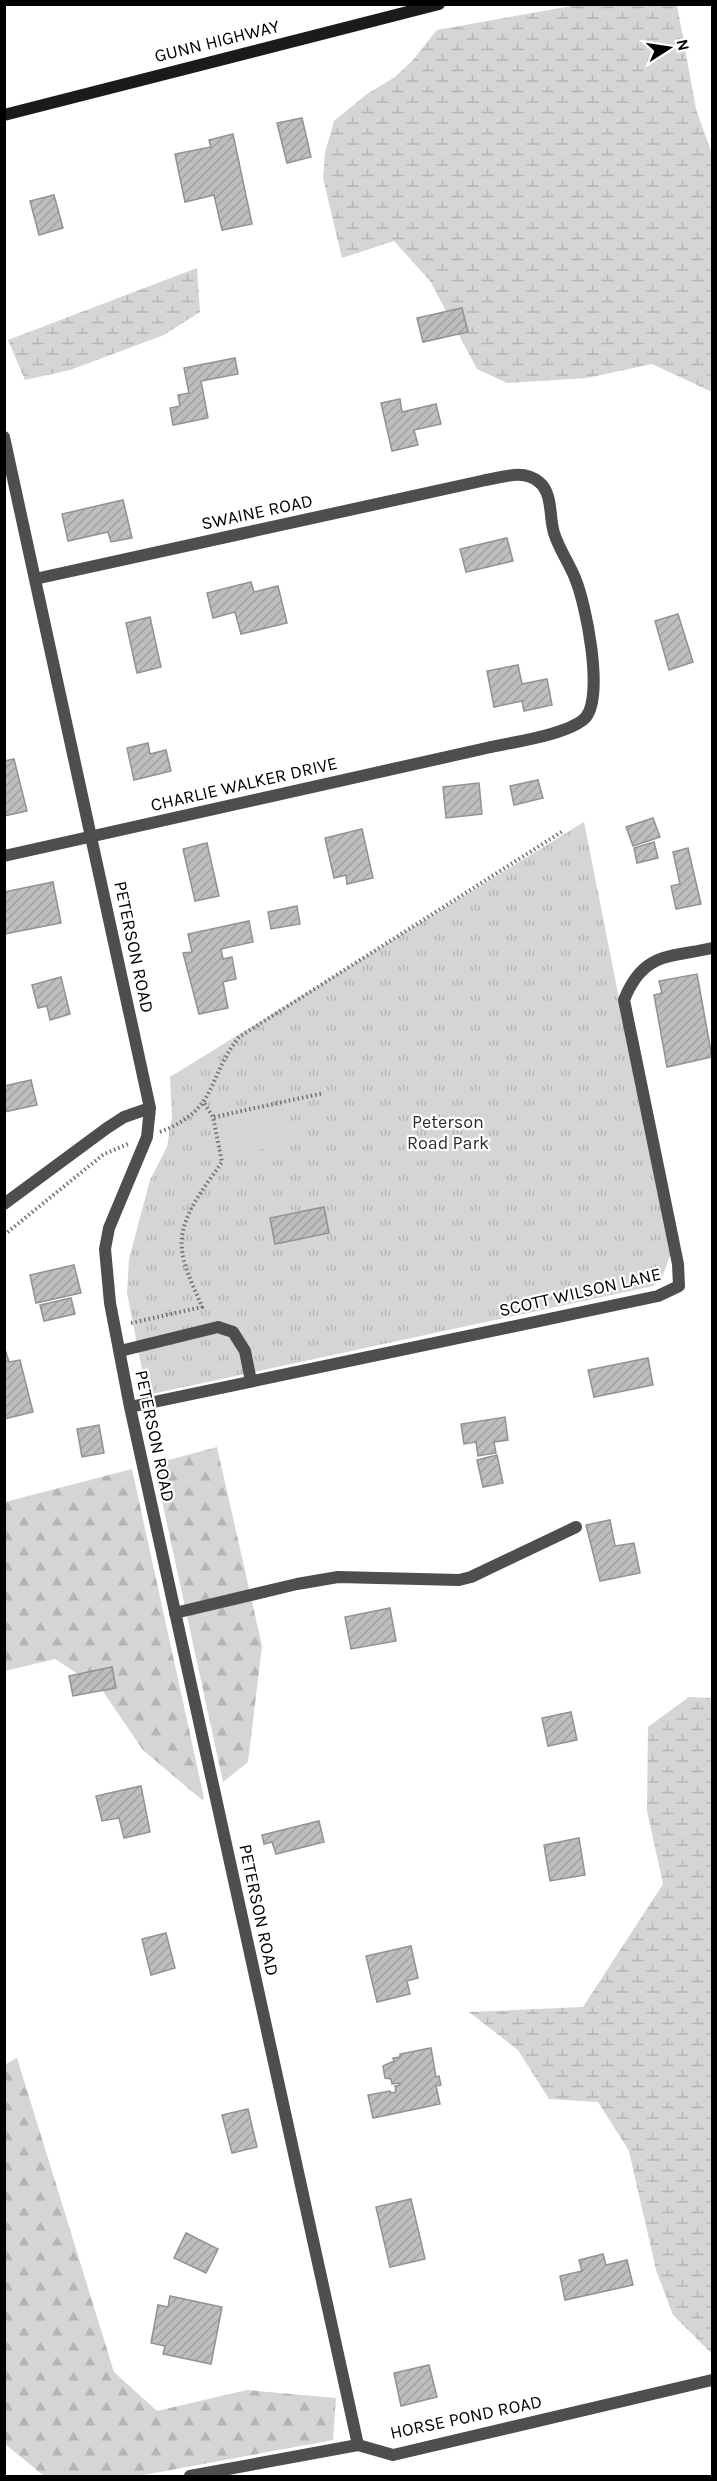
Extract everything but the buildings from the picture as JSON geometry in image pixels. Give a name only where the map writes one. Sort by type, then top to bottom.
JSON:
[{"type":"main road","name":"GUNN HIGHWAY","points":[[4,115],[395,10],[439,4]]},
{"type":"street","name":"PETERSON ROAD","points":[[4,437],[150,1108],[147,1137],[108,1227],[105,1249],[110,1303],[130,1407],[358,2445]]},
{"type":"street","name":"SWAINE ROAD","points":[[35,579],[486,480],[525,474],[540,482],[548,498],[553,531],[575,578],[587,614],[592,662],[592,695],[586,716],[572,726],[491,747]]},
{"type":"street","name":"CHARLIE WALKER DRIVE","points":[[4,856],[491,747]]},
{"type":"street","name":"SCOTT WILSON LANE","points":[[130,1407],[658,1296],[679,1286],[678,1264],[624,1000],[632,979],[650,962],[712,948]]},
{"type":"street","points":[[4,1204],[107,1128],[124,1117],[150,1108]]},
{"type":"street","points":[[120,1351],[218,1327],[233,1332],[244,1351],[251,1381]]},
{"type":"street","points":[[175,1613],[297,1584],[338,1577],[459,1580],[471,1577],[576,1527]]},
{"type":"street","name":"HORSE POND ROAD","points":[[190,2476],[358,2445],[393,2455],[712,2380]]},
{"type":"path","points":[[239,1037],[563,831]]},
{"type":"path","points":[[213,1117],[324,1093]]},
{"type":"path","points":[[131,1323],[202,1307],[182,1253],[181,1241],[194,1204],[222,1162],[213,1117],[204,1103]]},
{"type":"green space","points":[[577,5],[677,5],[696,109],[712,154],[712,392],[652,364],[587,378],[507,383],[477,369],[430,281],[394,241],[342,258],[323,178],[325,153],[334,121],[367,94],[395,77],[412,61],[437,30]]},
{"type":"green space","points":[[197,268],[200,312],[164,335],[70,370],[25,380],[8,340]]},
{"type":"green space","name":"Peterson Road Park","points":[[584,822],[670,1255],[662,1278],[653,1286],[147,1395],[127,1293],[129,1259],[150,1180],[167,1147],[172,1116],[170,1077]]},
{"type":"green space","points":[[282,1106],[290,1143],[223,1158],[215,1120]]},
{"type":"green space","points":[[217,1447],[262,1646],[248,1762],[223,1782],[154,1464]]},
{"type":"green space","points":[[132,1469],[204,1798],[202,1800],[143,1750],[102,1690],[55,1659],[5,1671],[5,1502]]},
{"type":"green space","points":[[689,1697],[712,1698],[712,2354],[673,2315],[656,2270],[629,2151],[598,2102],[549,2099],[518,2050],[469,2012],[583,2007],[663,1884],[647,1811],[648,1727]]},
{"type":"green space","points":[[17,2058],[114,2372],[157,2411],[247,2390],[336,2398],[333,2440],[138,2476],[44,2476],[5,2444],[4,2065]]}]
